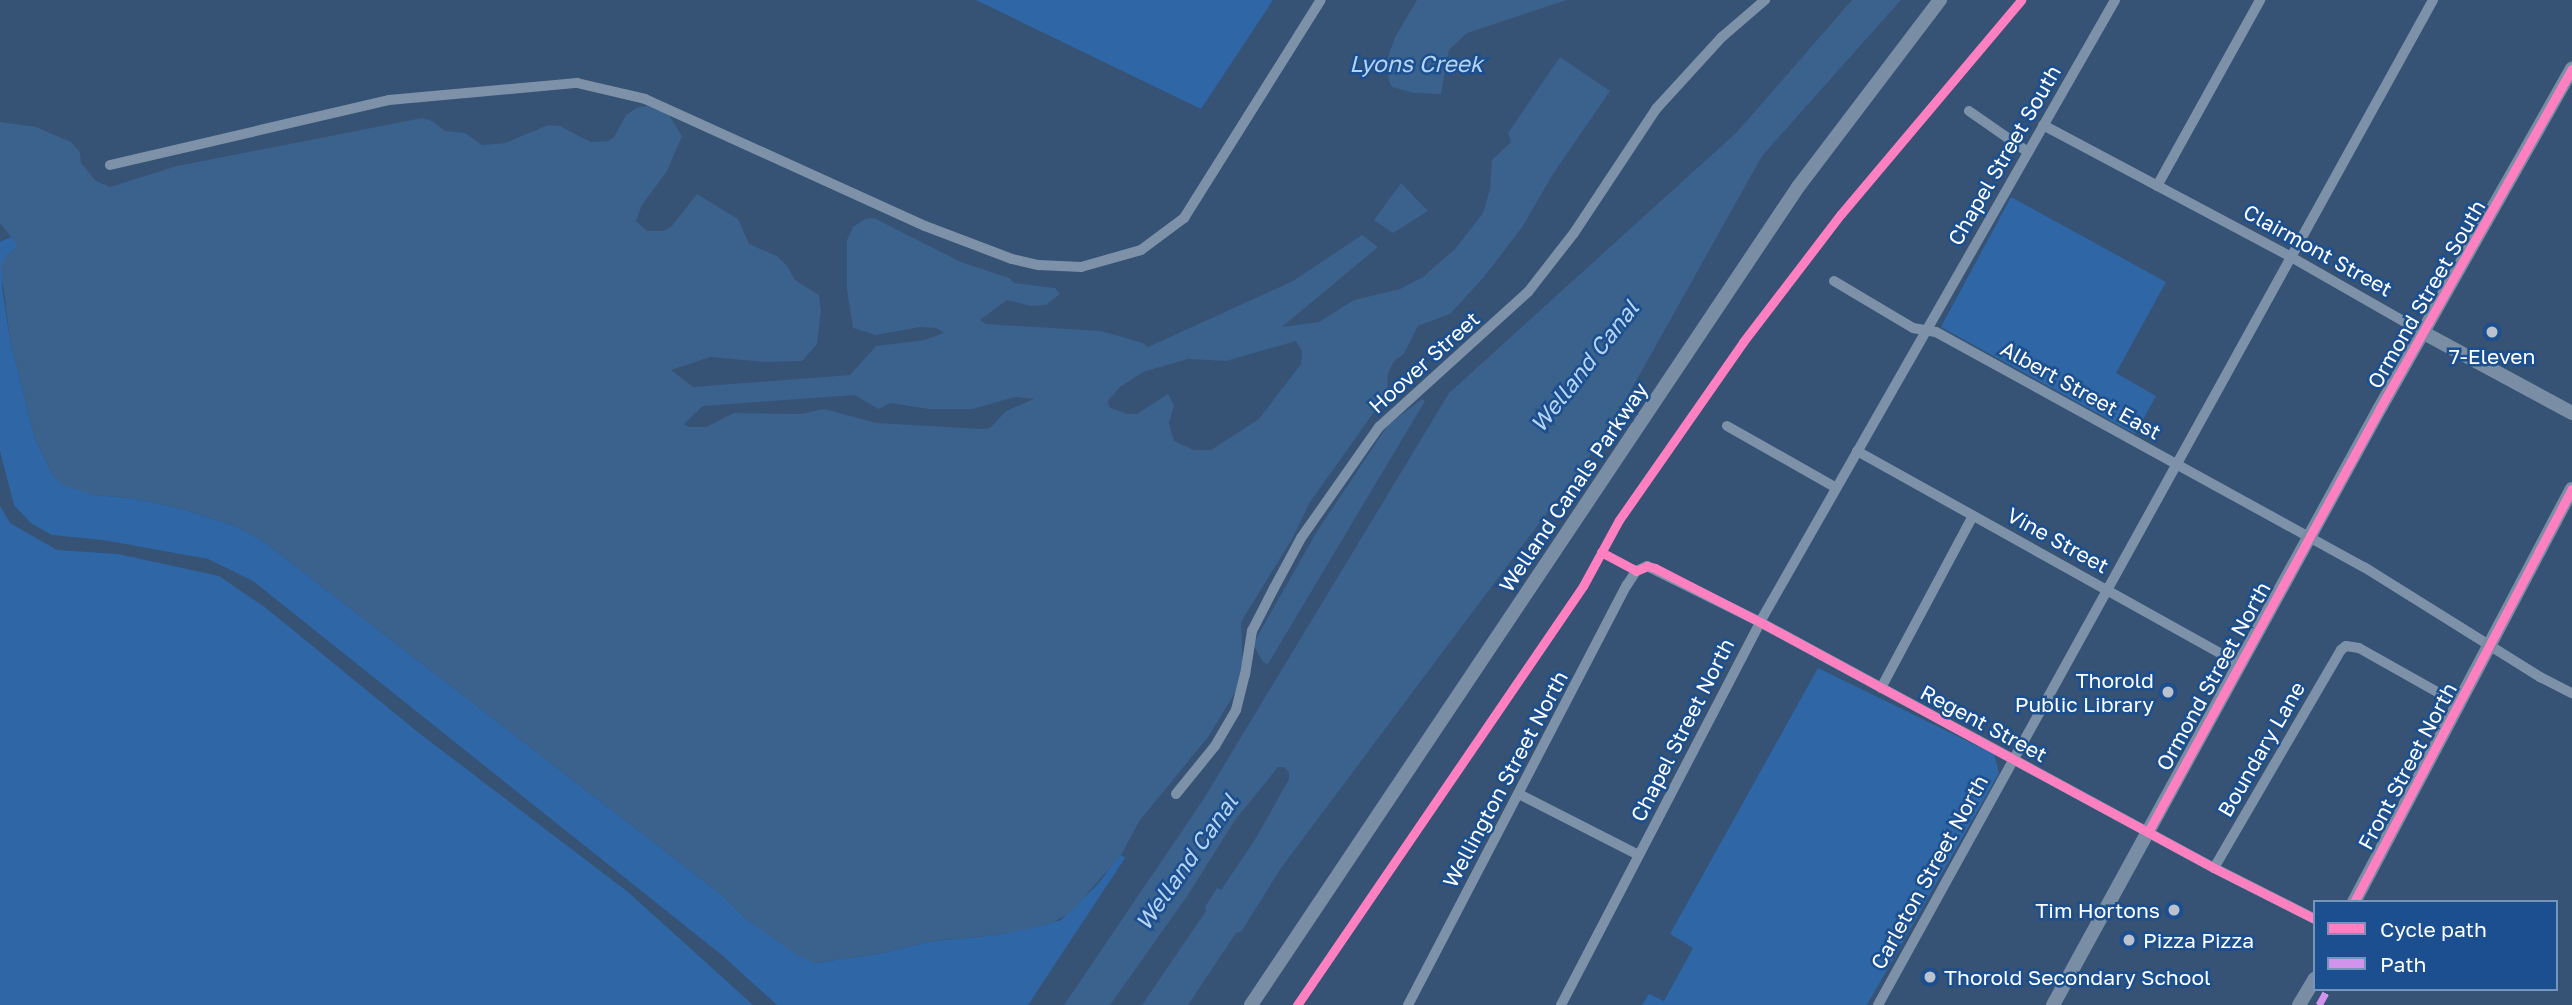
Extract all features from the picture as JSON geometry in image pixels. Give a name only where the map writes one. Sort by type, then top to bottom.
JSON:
[{"type":"street","points":[[110,165],[389,100],[577,83],[645,99],[925,226],[1012,259],[1039,265],[1081,267],[1141,250],[1184,218],[1321,0]]},
{"type":"street","name":"Hoover Street","points":[[1176,794],[1215,746],[1236,710],[1252,631],[1301,538],[1379,427],[1528,292],[1574,233],[1656,109],[1722,37],[1765,0]]},
{"type":"street","name":"Welland Canals Parkway","points":[[1251,1005],[1798,187],[1940,0]]},
{"type":"street","name":"Chapel Street South","points":[[1926,328],[2115,0]]},
{"type":"street","points":[[2157,186],[2260,0]]},
{"type":"street","name":"Carleton Street North","points":[[1878,1005],[2433,0]]},
{"type":"street","name":"Ormond Street South","points":[[2309,537],[2572,68]]},
{"type":"street","points":[[1969,111],[2028,152]]},
{"type":"street","name":"Clairmont Street","points":[[2043,125],[2291,257],[2572,413]]},
{"type":"street","name":"Albert Street East","points":[[1834,281],[1913,328],[1926,328],[2364,567],[2489,646],[2572,693]]},
{"type":"street","name":"Chapel Street North","points":[[1561,1005],[1760,622],[1926,328]]},
{"type":"street","points":[[1727,426],[1835,487]]},
{"type":"street","name":"Vine Street","points":[[1857,451],[2240,664]]},
{"type":"street","name":"Front Street North","points":[[2355,900],[2572,489]]},
{"type":"street","points":[[1881,688],[1973,516]]},
{"type":"street","name":"Ormond Street North","points":[[2053,1005],[2309,537]]},
{"type":"street","name":"Regent Street","points":[[1636,571],[1647,566],[1655,568],[2014,758],[2214,868],[2313,918]]},
{"type":"street","name":"Wellington Street North","points":[[1408,1005],[1636,571]]},
{"type":"street","name":"Boundary Lane","points":[[2214,868],[2341,650],[2346,646],[2359,648],[2460,705]]},
{"type":"street","points":[[1521,794],[1639,855]]},
{"type":"street","points":[[2299,1005],[2313,981]]},
{"type":"shaded area","points":[[976,0],[1273,0],[1201,109]]},
{"type":"shaded area","points":[[2011,197],[2166,282],[2116,373],[2156,396],[2135,434],[1941,327]]},
{"type":"shaded area","points":[[11,237],[16,242],[16,248],[6,256],[2,288],[10,339],[35,439],[54,477],[94,495],[131,498],[183,509],[235,526],[263,541],[722,895],[747,920],[815,963],[877,954],[933,941],[998,935],[1061,920],[1098,884],[1120,854],[1125,858],[1028,1005],[777,1005],[723,956],[253,581],[208,559],[103,540],[52,535],[32,524],[14,505],[0,451],[0,242]]},
{"type":"shaded area","points":[[0,506],[10,523],[57,550],[118,554],[219,576],[266,608],[419,733],[628,892],[753,1005],[0,1005]]},
{"type":"shaded area","points":[[1818,668],[1994,754],[1999,773],[1867,1005],[1642,1005],[1649,994],[1664,1001],[1693,948],[1670,934]]},
{"type":"water","name":"Lyons Creek","points":[[1417,0],[1567,0],[1467,33],[1449,50],[1441,94],[1413,93],[1392,87],[1389,81],[1386,63],[1395,37]]},
{"type":"water","name":"Welland Canal","points":[[1852,0],[1901,0],[1762,156],[1626,399],[1588,458],[1281,868],[1241,932],[1236,933],[1188,1005],[1142,1005],[1206,911],[1205,907],[1217,888],[1221,890],[1256,838],[1289,779],[1289,772],[1284,767],[1278,767],[1235,820],[1188,895],[1110,1005],[1064,1005],[1203,800],[1449,393],[1737,132]]},
{"type":"water","points":[[1560,57],[1610,91],[1553,174],[1523,226],[1484,277],[1450,314],[1418,326],[1404,354],[1394,361],[1388,373],[1387,394],[1310,502],[1292,539],[1241,622],[1243,671],[1238,688],[1208,737],[1140,820],[1121,855],[1071,912],[1050,924],[998,935],[933,941],[877,954],[815,963],[799,956],[747,920],[722,895],[263,541],[235,526],[183,509],[131,498],[94,495],[63,485],[54,477],[35,439],[10,339],[1,269],[6,256],[16,248],[16,243],[0,223],[0,122],[36,127],[71,142],[80,152],[81,163],[96,181],[110,187],[177,166],[422,118],[432,121],[445,131],[465,133],[482,145],[505,143],[548,125],[560,126],[591,142],[608,141],[614,137],[626,115],[638,107],[648,106],[669,115],[682,136],[667,171],[642,205],[636,221],[647,231],[663,231],[671,227],[697,194],[738,219],[749,244],[777,256],[788,267],[795,280],[819,295],[821,311],[817,344],[802,361],[765,362],[710,357],[671,370],[693,387],[850,375],[876,346],[924,340],[944,333],[936,328],[920,327],[876,335],[853,328],[847,290],[847,240],[853,227],[865,219],[874,218],[961,262],[1009,278],[1014,283],[1055,288],[1060,294],[1046,305],[1031,306],[1007,300],[980,320],[986,324],[1101,331],[1143,343],[1148,347],[1293,281],[1362,235],[1378,247],[1282,327],[1319,322],[1354,300],[1400,289],[1423,277],[1455,249],[1483,213],[1490,189],[1492,160],[1511,142],[1508,133]],"holes":[[[1296,341],[1302,351],[1301,364],[1259,419],[1211,450],[1194,450],[1174,441],[1169,423],[1174,405],[1168,394],[1137,414],[1127,414],[1109,407],[1108,401],[1120,387],[1143,372],[1188,359],[1226,361]],[[855,395],[878,409],[890,403],[929,409],[973,409],[1015,397],[1034,399],[1006,411],[990,428],[982,429],[877,423],[824,409],[801,414],[734,413],[706,427],[689,427],[684,424],[703,406]]]},
{"type":"water","points":[[1401,183],[1428,211],[1393,233],[1374,220]]},
{"type":"water","points":[[1422,399],[1425,401],[1268,664],[1263,662],[1254,646],[1257,637],[1316,533],[1388,425]]},
{"type":"marked path","points":[[2319,1005],[2327,991]]},
{"type":"cycle path","points":[[1297,1005],[1583,586],[1619,520],[1743,342],[1841,214],[2021,0]]},
{"type":"cycle path","points":[[2148,832],[2380,408],[2572,68]]},
{"type":"cycle path","points":[[2355,900],[2572,489]]},
{"type":"cycle path","points":[[1601,552],[1636,571],[1647,566],[1655,568],[2214,868],[2313,918]]},
{"type":"place","name":"7-Eleven","points":[[2492,332]]},
{"type":"place","name":"Thorold Public Library","points":[[2168,692]]},
{"type":"place","name":"Tim Hortons","points":[[2174,910]]},
{"type":"place","name":"Pizza Pizza","points":[[2129,940]]},
{"type":"place","name":"Thorold Secondary School","points":[[1930,977]]}]
